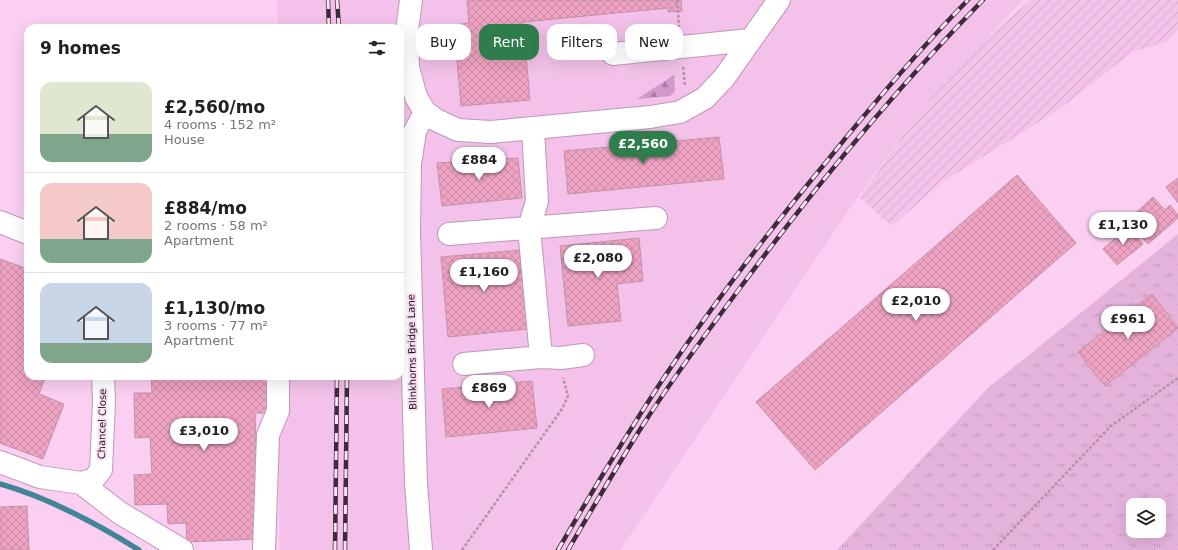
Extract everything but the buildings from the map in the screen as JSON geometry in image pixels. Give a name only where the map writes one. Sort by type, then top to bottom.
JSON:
[{"type":"lane","points":[[411,0],[407,30],[408,66],[416,97],[425,112],[436,120],[458,130],[492,132],[650,117],[680,112],[705,98],[724,78],[779,0]]},
{"type":"lane","points":[[683,47],[750,40]]},
{"type":"lane","name":"Blinkhorns Bridge Lane","points":[[421,546],[416,483],[412,383],[409,208],[410,164],[415,131],[425,112]]},
{"type":"lane","points":[[533,128],[537,201],[529,228],[541,357]]},
{"type":"lane","points":[[449,234],[656,218]]},
{"type":"lane","points":[[0,222],[24,231]]},
{"type":"lane","points":[[464,364],[541,357],[561,358],[583,355]]},
{"type":"lane","name":"Chancel Close","points":[[81,483],[93,480],[101,470],[104,402],[103,380]]},
{"type":"lane","points":[[264,550],[268,435],[278,410],[278,380]]},
{"type":"lane","points":[[0,462],[40,477],[81,483],[120,513],[182,550]]},
{"type":"path","points":[[677,0],[679,24]]},
{"type":"path","points":[[682,60],[685,87],[683,93]]},
{"type":"path","points":[[462,550],[562,409],[568,396],[562,372]]},
{"type":"path","points":[[993,550],[1111,426],[1178,378]]},
{"type":"shaded area","points":[[277,0],[1023,0],[985,39],[918,113],[848,211],[620,550],[280,550],[278,441],[281,380],[404,380],[404,24],[278,24]]},
{"type":"shaded area","points":[[1031,0],[1178,0],[1178,30],[1166,42],[1132,52],[1061,108],[941,183],[892,226],[860,198],[918,113],[985,39]]},
{"type":"green space","points":[[674,75],[675,91],[670,96],[637,99]]},
{"type":"green space","points":[[1178,234],[1178,550],[837,550],[987,389]]},
{"type":"waterway","points":[[0,484],[36,496],[72,512],[139,550]]},
{"type":"railway","points":[[328,0],[329,24]]},
{"type":"railway","points":[[337,0],[339,24]]},
{"type":"railway","points":[[558,550],[634,423],[700,325],[741,269],[878,99],[968,0]]},
{"type":"railway","points":[[568,550],[652,410],[700,342],[766,254],[825,178],[886,105],[983,0]]},
{"type":"railway","points":[[335,550],[337,380]]},
{"type":"railway","points":[[345,550],[347,380]]}]
